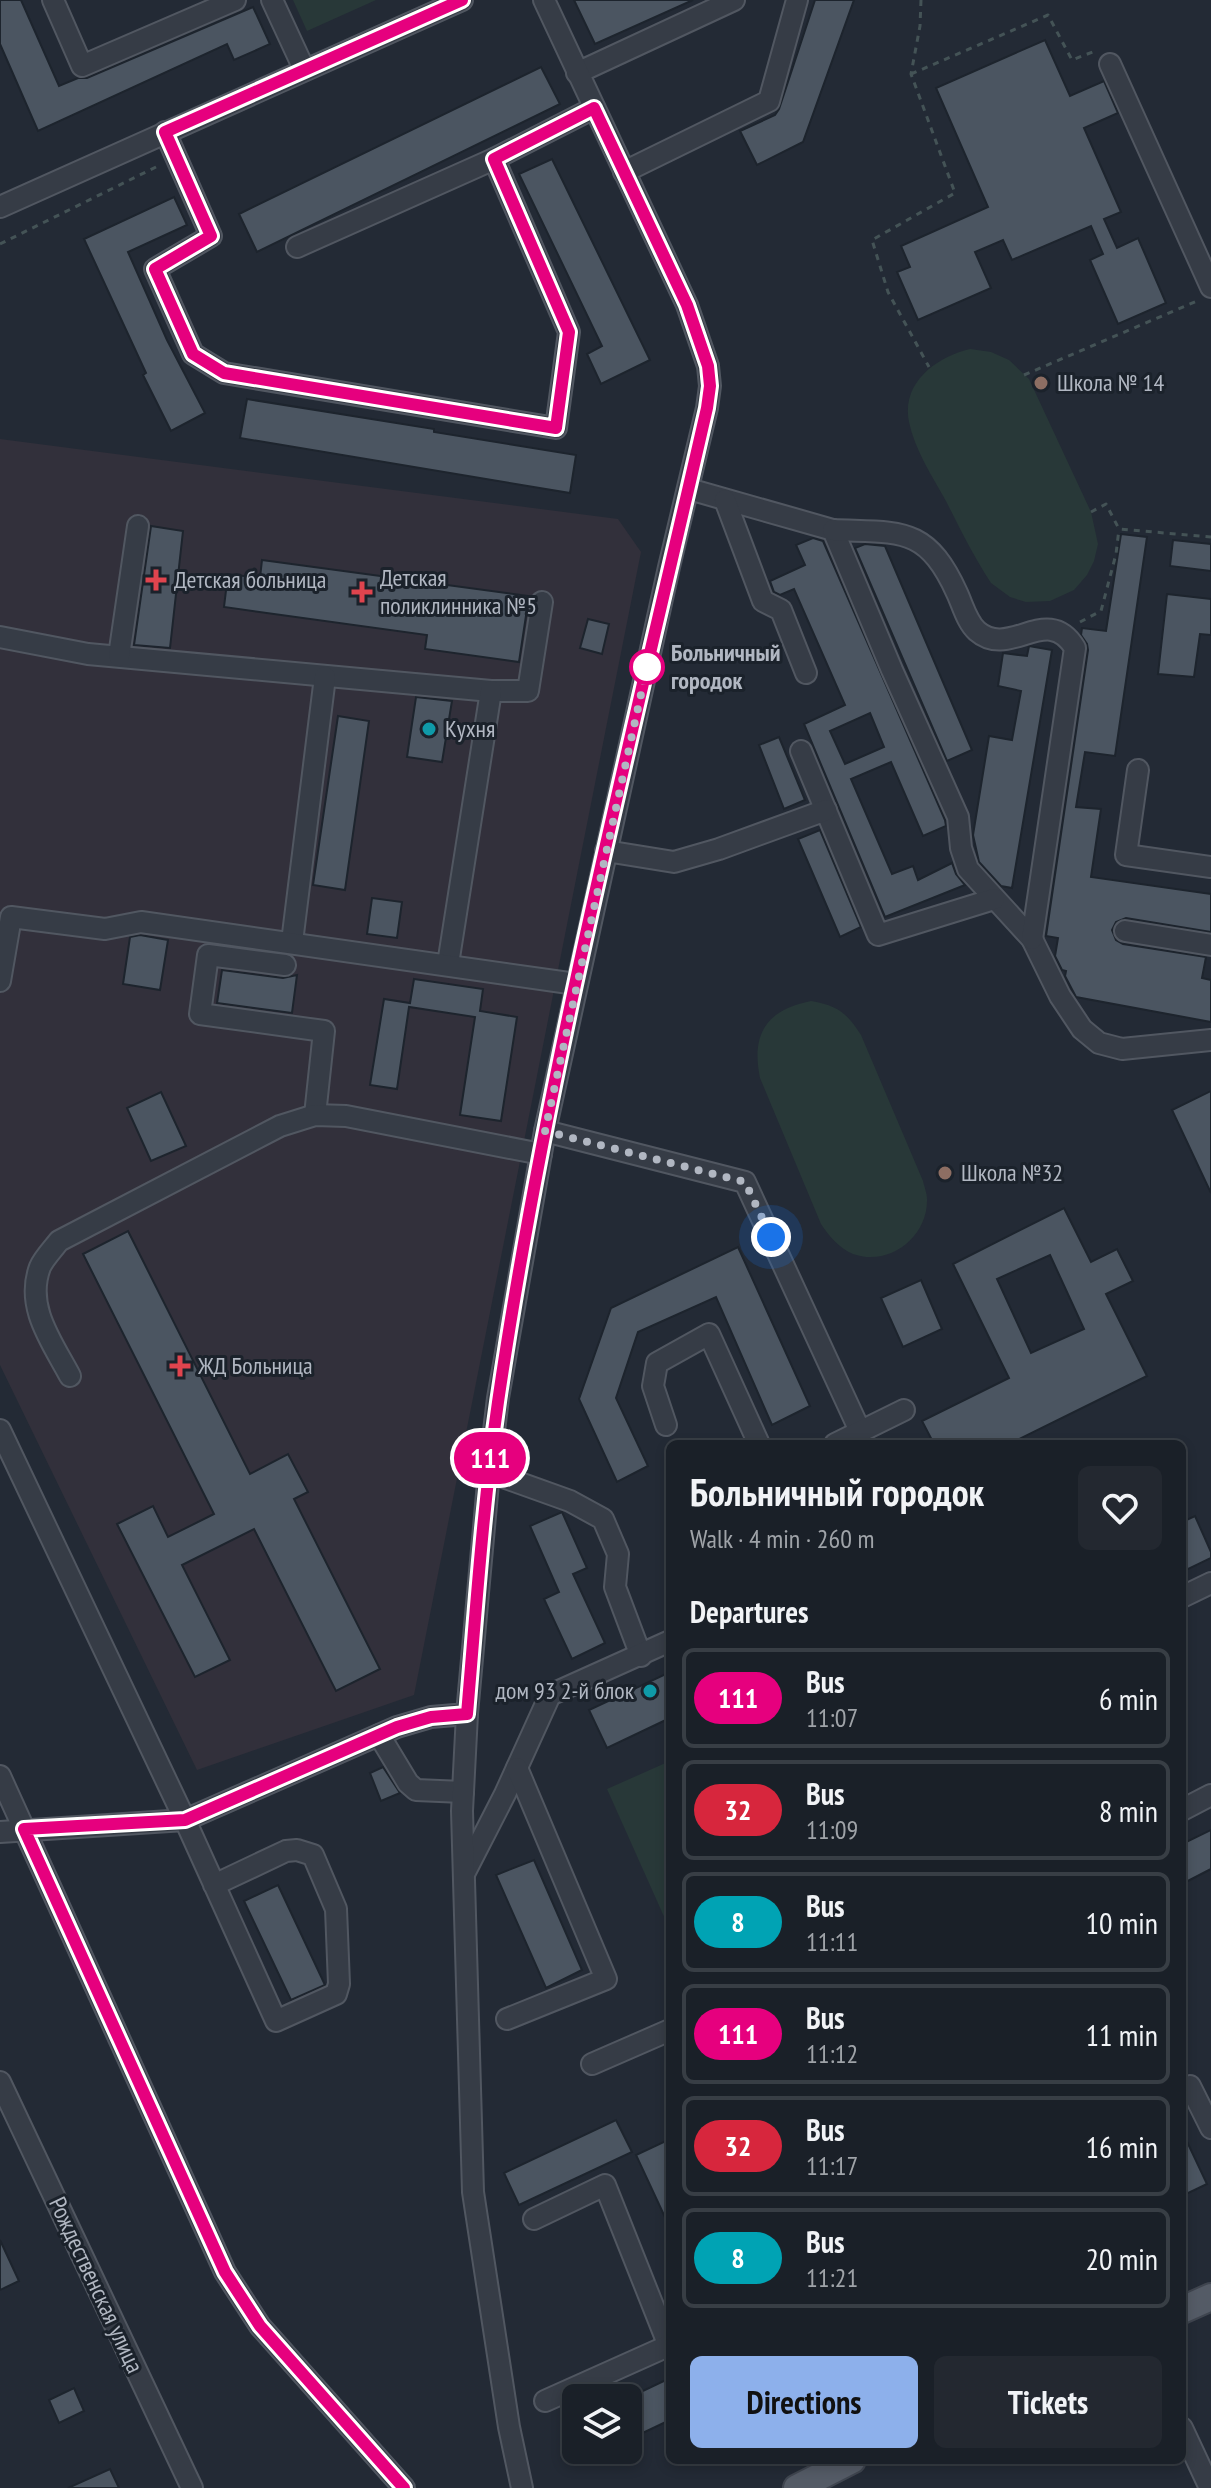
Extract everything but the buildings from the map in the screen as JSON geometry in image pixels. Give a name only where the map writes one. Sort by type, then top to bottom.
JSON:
[{"type":"main road","points":[[1186,2308],[1211,2297]]},
{"type":"main road","points":[[797,2488],[844,2464]]},
{"type":"street","points":[[53,0],[82,66],[235,0]]},
{"type":"street","points":[[272,0],[304,69]]},
{"type":"street","points":[[0,207],[462,0]]},
{"type":"street","points":[[522,2488],[509,2427],[473,2192],[464,1875],[463,1792],[467,1714],[498,1398],[545,1131],[710,386],[708,366],[687,305],[544,0]]},
{"type":"street","points":[[577,73],[734,0]]},
{"type":"street","points":[[624,172],[769,101],[797,0]]},
{"type":"street","points":[[1104,57],[1204,294]]},
{"type":"street","points":[[297,247],[494,159],[594,108]]},
{"type":"street","points":[[165,132],[211,236],[155,269],[193,354],[224,373],[556,428],[569,332],[494,159]]},
{"type":"street","points":[[689,489],[833,530],[905,534],[926,544],[943,566],[978,632],[998,640],[1051,628],[1067,634],[1075,648],[1032,939]]},
{"type":"street","points":[[725,500],[763,601],[781,610],[806,673]]},
{"type":"street","points":[[119,656],[138,526]]},
{"type":"street","points":[[833,530],[958,817],[961,848],[968,869],[1032,939],[1060,996],[1082,1029],[1099,1043],[1122,1049],[1211,1040]]},
{"type":"street","points":[[0,637],[88,654],[491,691],[528,691],[542,602]]},
{"type":"street","points":[[292,942],[325,677]]},
{"type":"street","points":[[448,964],[491,691]]},
{"type":"street","points":[[801,751],[878,935],[994,899]]},
{"type":"street","points":[[1138,770],[1126,855],[1211,867]]},
{"type":"street","points":[[606,851],[674,862],[826,810]]},
{"type":"street","points":[[0,981],[5,916],[105,929],[141,922],[576,984]]},
{"type":"street","points":[[1125,931],[1211,945]]},
{"type":"street","points":[[285,965],[208,955],[200,1014],[324,1031],[315,1115]]},
{"type":"street","points":[[70,1376],[39,1319],[35,1293],[41,1266],[59,1241],[280,1126],[315,1115],[346,1116],[541,1154]]},
{"type":"street","points":[[545,1131],[745,1182],[860,1431]]},
{"type":"street","points":[[666,1425],[653,1386],[657,1363],[709,1334],[757,1440]]},
{"type":"street","points":[[843,1440],[904,1410]]},
{"type":"street","points":[[0,1430],[185,1820],[214,1885],[276,2021],[336,1994],[339,1984],[336,1909],[313,1855],[297,1850],[286,1851],[214,1885]]},
{"type":"street","points":[[489,1472],[570,1501],[603,1519],[618,1554],[615,1587],[641,1656]]},
{"type":"street","points":[[1186,1595],[1211,1583]]},
{"type":"street","points":[[464,1875],[550,1695],[666,1643]]},
{"type":"street","points":[[0,1832],[185,1820],[379,1735],[431,1717],[467,1714]]},
{"type":"street","points":[[379,1735],[408,1783],[416,1790],[463,1792]]},
{"type":"street","points":[[507,2019],[606,1979],[517,1768]]},
{"type":"street","points":[[0,1776],[225,2272],[260,2326],[404,2488]]},
{"type":"street","points":[[1186,1808],[1211,1795]]},
{"type":"street","points":[[592,2064],[666,2032]]},
{"type":"street","name":"Рождественская улица","points":[[0,2082],[192,2488]]},
{"type":"street","points":[[1186,2088],[1190,2086],[1209,2117]]},
{"type":"street","points":[[534,2219],[605,2185],[666,2338]]},
{"type":"street","points":[[545,2401],[666,2347]]},
{"type":"street","points":[[1186,2437],[1210,2488]]},
{"type":"path","points":[[921,0],[920,26],[911,74],[955,193],[872,240],[888,292],[912,342],[929,367]]},
{"type":"path","points":[[911,74],[1048,15],[1072,60],[1104,57]]},
{"type":"path","points":[[0,244],[176,157]]},
{"type":"path","points":[[1024,375],[1204,294]]},
{"type":"path","points":[[1067,634],[1082,620],[1101,611],[1116,554],[1119,529],[1106,504],[1091,512]]},
{"type":"path","points":[[1119,529],[1211,537]]},
{"type":"shaded area","points":[[293,0],[376,0],[307,31]]},
{"type":"shaded area","points":[[970,349],[991,352],[1009,360],[1029,379],[1091,512],[1098,544],[1094,561],[1074,590],[1050,601],[1026,602],[1010,597],[991,583],[915,443],[908,408],[916,383],[945,358]]},
{"type":"shaded area","points":[[0,439],[618,519],[641,552],[414,1695],[197,1770],[0,1365]]},
{"type":"shaded area","points":[[811,1001],[840,1011],[861,1035],[923,1181],[927,1199],[921,1225],[904,1246],[880,1256],[853,1254],[835,1241],[821,1224],[760,1078],[758,1049],[765,1026],[783,1011]]},
{"type":"shaded area","points":[[666,1763],[666,1921],[607,1789]]},
{"type":"bus line","name":"111","points":[[404,2488],[260,2326],[225,2272],[24,1829],[185,1820],[397,1727],[431,1717],[467,1714],[495,1423],[545,1131],[707,408],[710,386],[708,366],[687,305],[594,108],[494,159],[569,332],[556,428],[224,373],[193,354],[155,269],[211,236],[165,132],[462,0]]},
{"type":"place","name":"Школа № 14","points":[[1041,383]]},
{"type":"place","name":"Детская больница","points":[[156,580]]},
{"type":"place","name":"Детская поликлинника №5","points":[[362,592]]},
{"type":"place","name":"Больничный городок","points":[[647,667]]},
{"type":"place","name":"Кухня","points":[[429,729]]},
{"type":"place","name":"Школа №32","points":[[945,1173]]},
{"type":"place","name":"ЖД Больница","points":[[180,1366]]},
{"type":"place","name":"дом 93 2-й блок","points":[[650,1691]]},
{"type":"route","points":[[647,667],[545,1131],[745,1182],[771,1237]]}]
